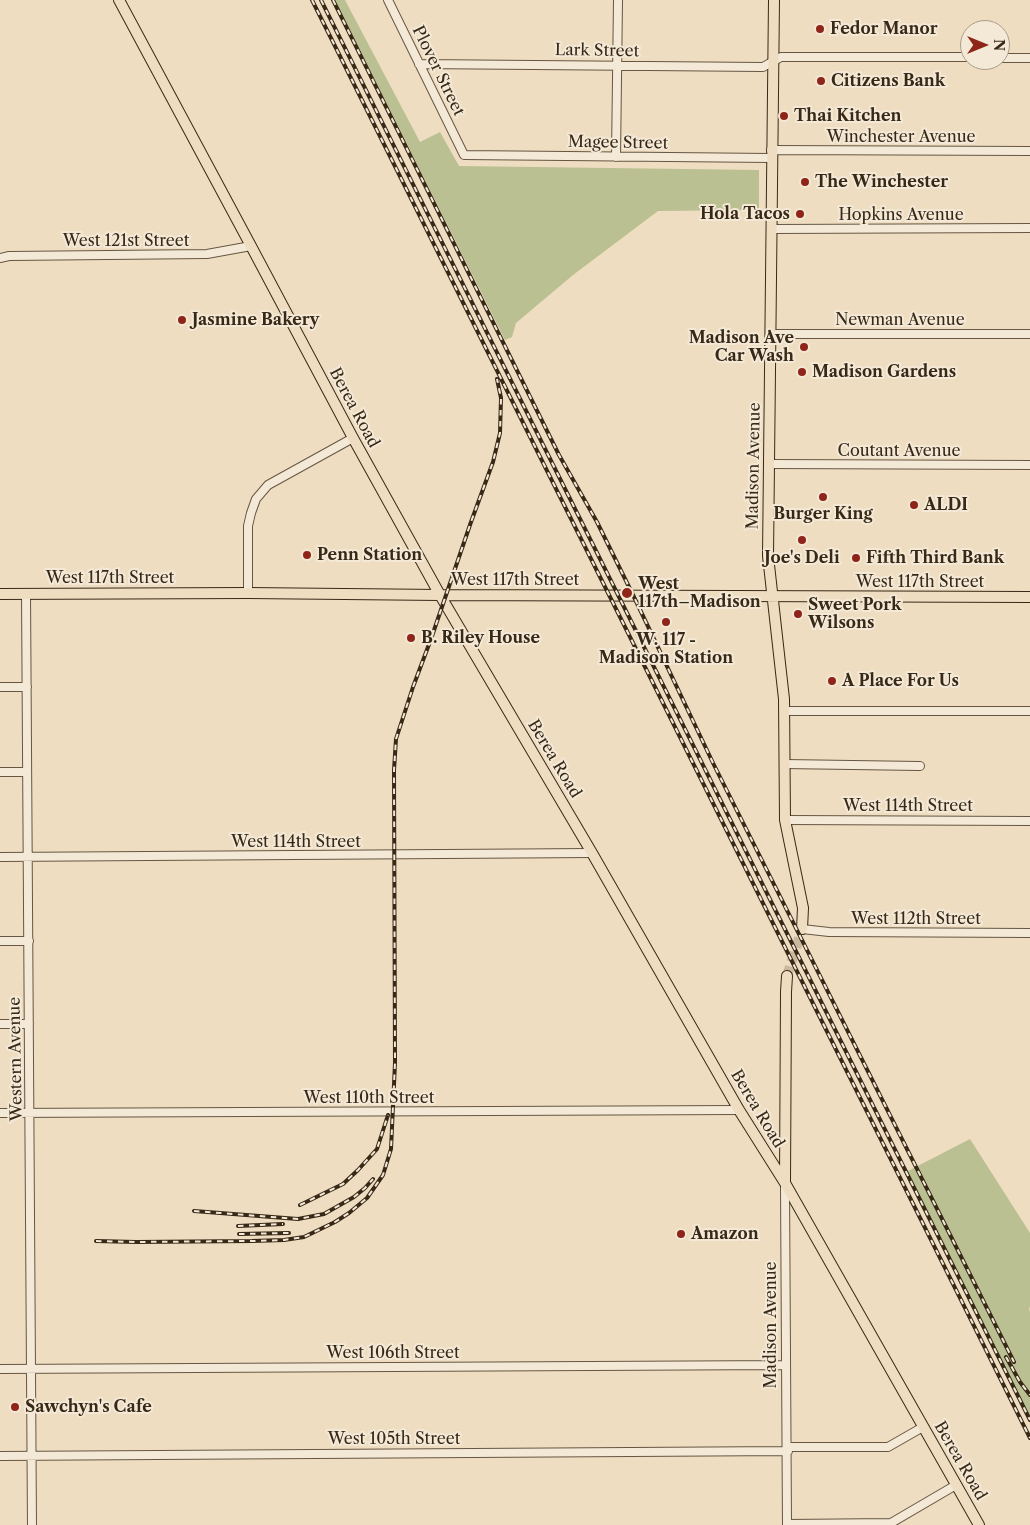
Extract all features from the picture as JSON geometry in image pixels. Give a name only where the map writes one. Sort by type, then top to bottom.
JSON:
[{"type":"main road","name":"Berea Road","points":[[119,0],[352,438],[440,595],[592,853],[739,1110],[785,1183],[979,1525]]},
{"type":"main road","name":"Madison Avenue","points":[[774,0],[768,556],[783,687],[785,820],[803,908],[802,929]]},
{"type":"main road","name":"West 117th Street","points":[[0,594],[248,593],[1030,598]]},
{"type":"main road","name":"Madison Avenue","points":[[785,1183],[787,976]]},
{"type":"street","name":"Plover Street","points":[[388,0],[464,155]]},
{"type":"street","points":[[616,157],[618,0]]},
{"type":"street","name":"Lark Street","points":[[419,64],[764,67],[782,56],[960,58]]},
{"type":"street","points":[[1010,58],[1030,58]]},
{"type":"street","name":"Winchester Avenue","points":[[771,154],[1030,151]]},
{"type":"street","name":"Magee Street","points":[[464,155],[616,157],[771,154]]},
{"type":"street","name":"Hopkins Avenue","points":[[772,229],[1030,228]]},
{"type":"street","name":"West 121st Street","points":[[0,258],[9,256],[207,254],[251,246]]},
{"type":"street","name":"Newman Avenue","points":[[770,334],[1030,334]]},
{"type":"street","points":[[248,593],[248,526],[256,499],[268,485],[352,438]]},
{"type":"street","name":"Coutant Avenue","points":[[768,464],[1030,465]]},
{"type":"street","name":"Western Avenue","points":[[26,594],[32,1525]]},
{"type":"street","points":[[0,687],[27,687]]},
{"type":"street","points":[[784,710],[1030,710]]},
{"type":"street","points":[[784,764],[920,766]]},
{"type":"street","points":[[0,772],[27,772]]},
{"type":"street","name":"West 114th Street","points":[[785,820],[1030,821]]},
{"type":"street","name":"West 114th Street","points":[[0,857],[592,853]]},
{"type":"street","name":"West 112th Street","points":[[802,929],[829,932],[1030,933]]},
{"type":"street","points":[[0,941],[29,941]]},
{"type":"street","points":[[0,1024],[29,1024]]},
{"type":"street","name":"West 110th Street","points":[[0,1114],[739,1110]]},
{"type":"street","name":"Madison Avenue","points":[[785,1183],[787,1525]]},
{"type":"street","name":"West 106th Street","points":[[0,1369],[786,1365]]},
{"type":"street","name":"West 105th Street","points":[[0,1456],[888,1447],[923,1427]]},
{"type":"street","points":[[787,1525],[891,1523],[956,1485]]},
{"type":"green space","points":[[335,0],[345,0],[420,142],[440,132],[459,166],[759,170],[759,210],[658,211],[573,275],[516,323],[512,337],[505,340]]},
{"type":"green space","points":[[970,1139],[1030,1233],[1030,1419],[906,1172]]},
{"type":"tunnel","points":[[787,976],[802,929]]},
{"type":"railway","points":[[312,0],[1030,1438]]},
{"type":"railway","points":[[321,0],[1030,1420]]},
{"type":"railway","points":[[333,0],[559,455],[597,522],[714,765],[1014,1362]]},
{"type":"railway","points":[[96,1241],[252,1241],[304,1237],[349,1213],[367,1198],[383,1175],[391,1149],[395,1063],[394,770],[396,739],[493,462],[500,433],[501,398],[497,379]]},
{"type":"railway","points":[[300,1205],[343,1184],[358,1170],[377,1149],[388,1115]]},
{"type":"railway","points":[[194,1211],[298,1219],[324,1214],[354,1197],[373,1179]]},
{"type":"railway","points":[[238,1226],[283,1224]]},
{"type":"railway","points":[[239,1234],[289,1233]]},
{"type":"railway","points":[[1006,1357],[1020,1382],[1030,1395]]},
{"type":"place","name":"Fedor Manor","points":[[820,29]]},
{"type":"place","name":"Citizens Bank","points":[[821,81]]},
{"type":"place","name":"Thai Kitchen","points":[[784,116]]},
{"type":"place","name":"The Winchester","points":[[805,182]]},
{"type":"place","name":"Hola Tacos","points":[[800,214]]},
{"type":"place","name":"Jasmine Bakery","points":[[182,320]]},
{"type":"place","name":"Madison Ave Car Wash","points":[[804,347]]},
{"type":"place","name":"Madison Gardens","points":[[802,372]]},
{"type":"place","name":"Burger King","points":[[823,497]]},
{"type":"place","name":"ALDI","points":[[914,505]]},
{"type":"place","name":"Joe's Deli","points":[[802,540]]},
{"type":"place","name":"Penn Station","points":[[307,555]]},
{"type":"place","name":"Fifth Third Bank","points":[[856,558]]},
{"type":"place","name":"West 117th–Madison","points":[[627,593]]},
{"type":"place","name":"Sweet Pork Wilsons","points":[[798,614]]},
{"type":"place","name":"W. 117 - Madison Station","points":[[666,622]]},
{"type":"place","name":"B. Riley House","points":[[411,638]]},
{"type":"place","name":"A Place For Us","points":[[832,681]]},
{"type":"place","name":"Amazon","points":[[681,1234]]},
{"type":"place","name":"Sawchyn's Cafe","points":[[15,1407]]}]
